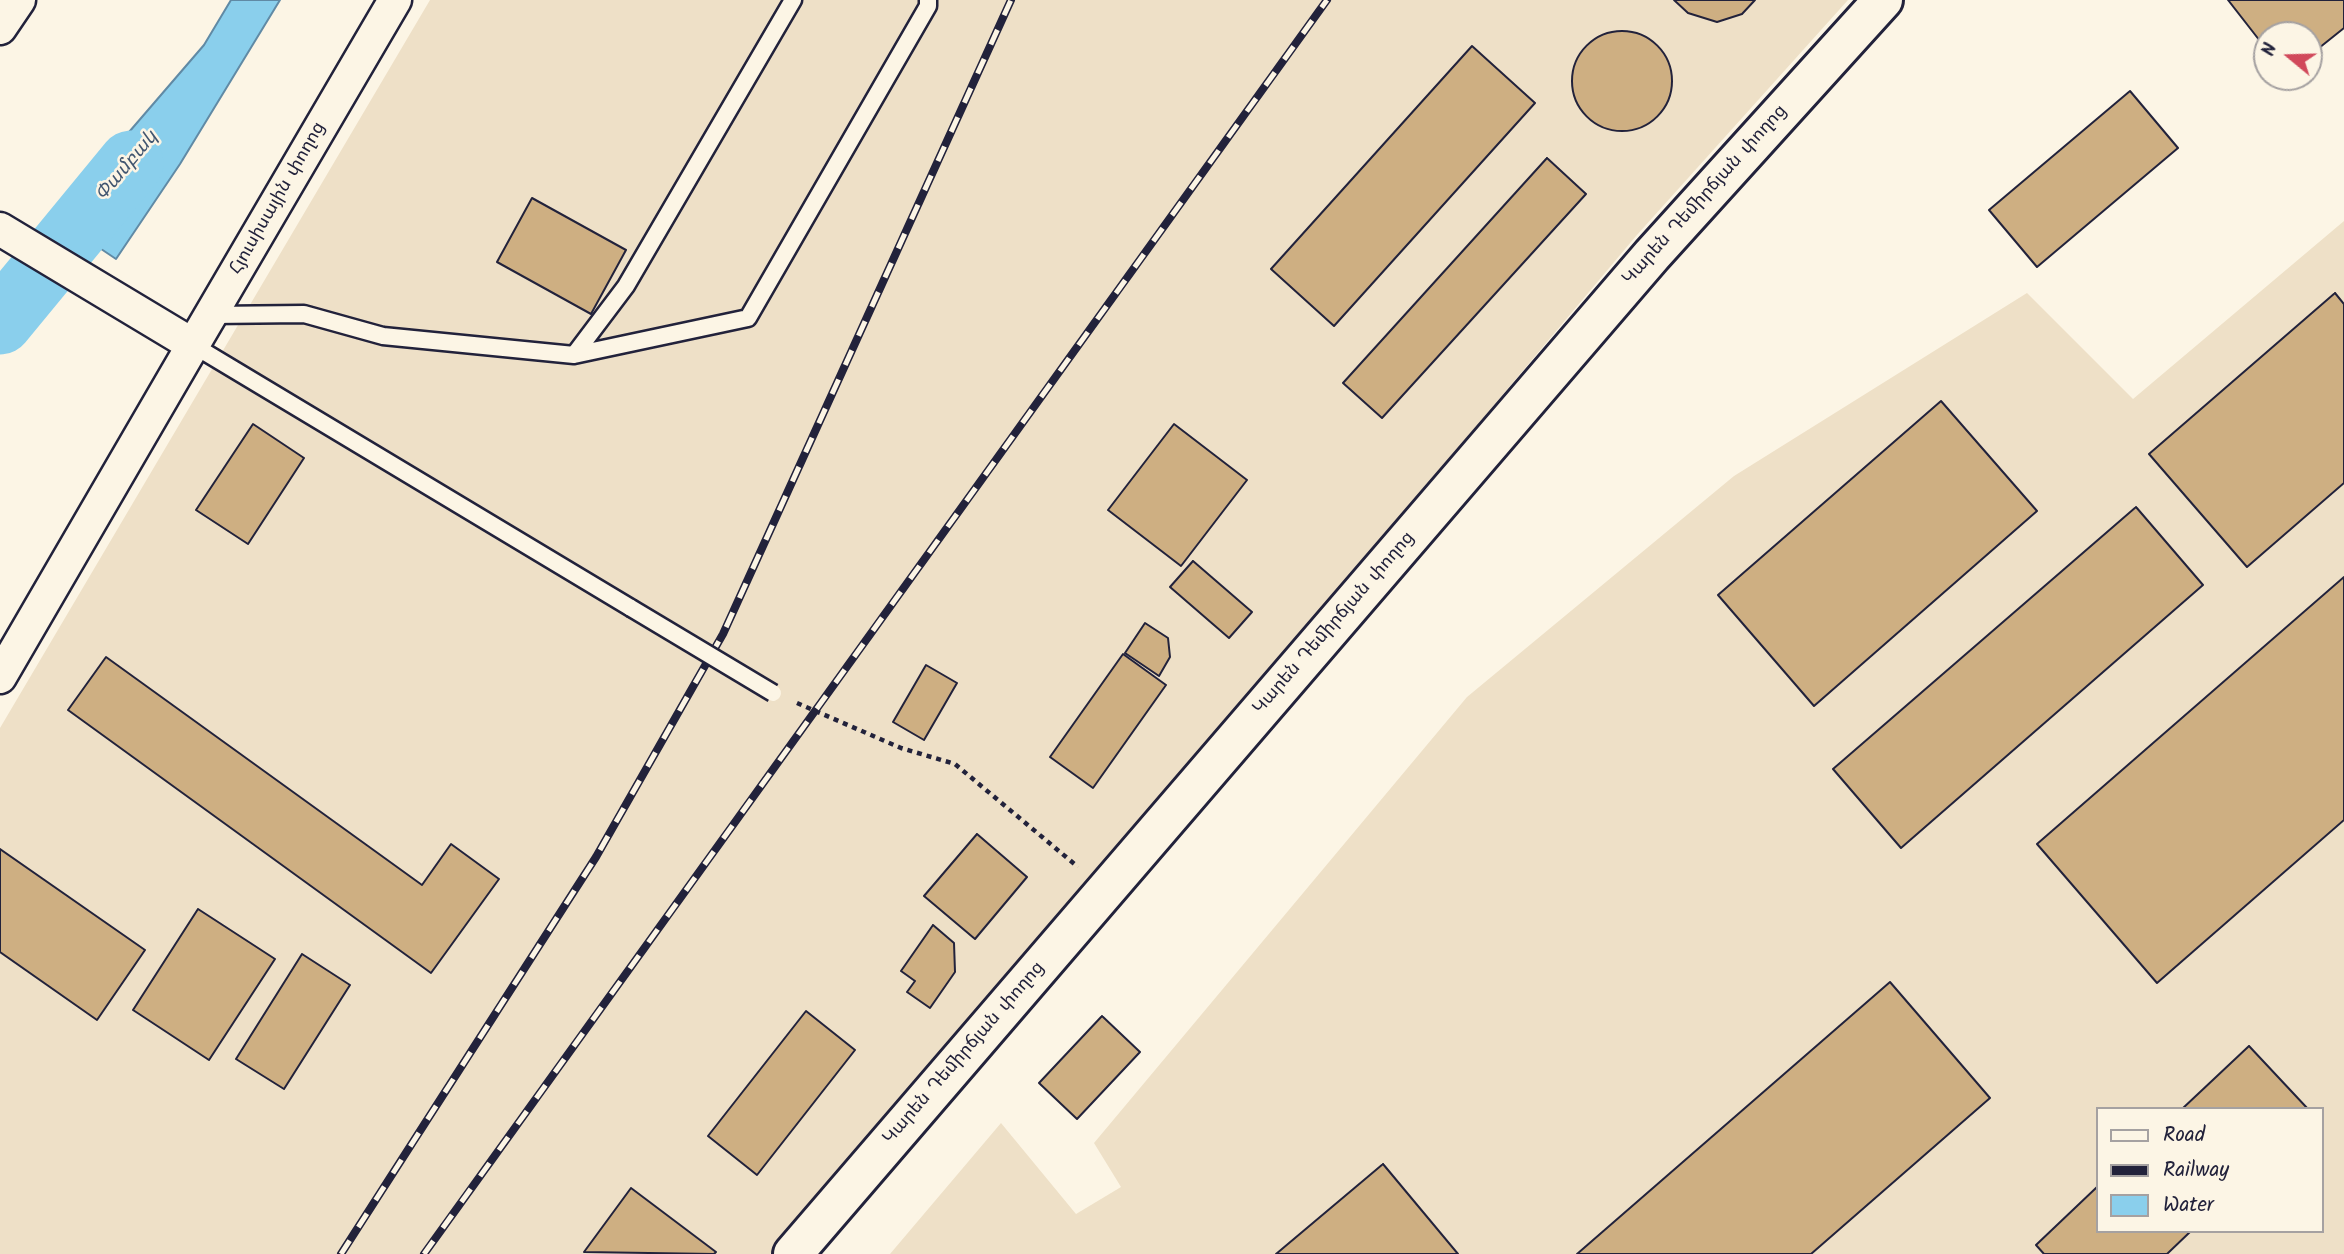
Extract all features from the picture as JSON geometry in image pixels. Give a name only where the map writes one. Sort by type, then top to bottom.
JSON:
[{"type":"main road","name":"Կարեն Դեմիրճյան փողոց","points":[[793,1254],[1652,255],[1883,0]]},
{"type":"street","points":[[0,27],[19,0]]},
{"type":"street","name":"Հյուսիսային փողոց","points":[[0,677],[395,0]]},
{"type":"street","points":[[0,229],[193,345]]},
{"type":"lane","points":[[574,355],[626,286],[793,0]]},
{"type":"lane","points":[[211,315],[304,314],[383,336],[574,355],[748,318],[928,6],[928,0]]},
{"type":"lane","points":[[193,345],[773,693]]},
{"type":"path","points":[[773,693],[901,748],[955,764],[1106,890]]},
{"type":"shaded area","points":[[430,0],[1848,0],[1636,236],[1147,818],[770,1254],[0,1254],[0,728]]},
{"type":"shaded area","points":[[2344,221],[2344,1254],[890,1254],[1001,1123],[1076,1214],[1121,1187],[1094,1143],[1467,697],[1734,476],[2027,293],[2133,399]]},
{"type":"water","points":[[231,0],[280,0],[180,164],[116,259],[55,218],[204,45]]},
{"type":"building","points":[[1674,0],[1755,0],[1742,14],[1717,22],[1688,13]]},
{"type":"building","points":[[2228,0],[2344,0],[2344,28],[2323,45],[2323,21],[2253,21],[2253,32]]},
{"type":"building","points":[[1622,31],[1650,39],[1664,53],[1672,81],[1664,109],[1650,123],[1622,131],[1594,123],[1580,109],[1572,81],[1580,53],[1594,39]]},
{"type":"building","points":[[1472,46],[1535,103],[1334,326],[1271,269]]},
{"type":"building","points":[[2130,91],[2178,148],[2037,267],[1989,210]]},
{"type":"building","points":[[1547,158],[1586,194],[1382,418],[1343,383]]},
{"type":"building","points":[[532,198],[626,250],[591,314],[497,262]]},
{"type":"building","points":[[2335,293],[2344,304],[2344,483],[2247,567],[2149,454]]},
{"type":"building","points":[[1941,401],[2037,511],[1814,706],[1718,595]]},
{"type":"building","points":[[253,424],[304,458],[248,544],[196,510]]},
{"type":"building","points":[[1174,424],[1247,480],[1181,566],[1108,510]]},
{"type":"building","points":[[2136,507],[2203,585],[1901,848],[1833,769]]},
{"type":"building","points":[[1193,561],[1252,612],[1229,638],[1170,587]]},
{"type":"building","points":[[2344,577],[2344,820],[2157,983],[2037,844]]},
{"type":"building","points":[[1145,623],[1168,638],[1170,657],[1159,676],[1125,653]]},
{"type":"building","points":[[1123,654],[1166,685],[1093,788],[1050,757]]},
{"type":"building","points":[[106,657],[422,885],[451,844],[499,879],[431,973],[68,710]]},
{"type":"building","points":[[926,665],[957,683],[924,740],[893,722]]},
{"type":"building","points":[[977,834],[1027,877],[975,939],[924,896]]},
{"type":"building","points":[[0,849],[145,950],[97,1020],[0,952]]},
{"type":"building","points":[[198,909],[275,959],[209,1060],[133,1010]]},
{"type":"building","points":[[933,925],[954,943],[955,972],[930,1008],[907,992],[915,981],[901,971]]},
{"type":"building","points":[[302,954],[350,985],[284,1089],[236,1059]]},
{"type":"building","points":[[1890,982],[1990,1098],[1811,1254],[1577,1254]]},
{"type":"building","points":[[806,1011],[855,1050],[757,1175],[708,1136]]},
{"type":"building","points":[[1102,1016],[1140,1052],[1077,1119],[1039,1083]]},
{"type":"building","points":[[2249,1046],[2306,1107],[2184,1107]]},
{"type":"building","points":[[1383,1164],[1458,1254],[1276,1254]]},
{"type":"building","points":[[631,1188],[716,1252],[584,1252]]},
{"type":"building","points":[[2096,1188],[2096,1233],[2189,1233],[2167,1254],[2044,1254],[2036,1245]]},
{"type":"waterway","name":"Փամբակ","points":[[0,322],[131,163]]},
{"type":"railway","points":[[341,1254],[596,857],[723,634],[1011,0]]},
{"type":"railway","points":[[424,1254],[1327,0]]}]
